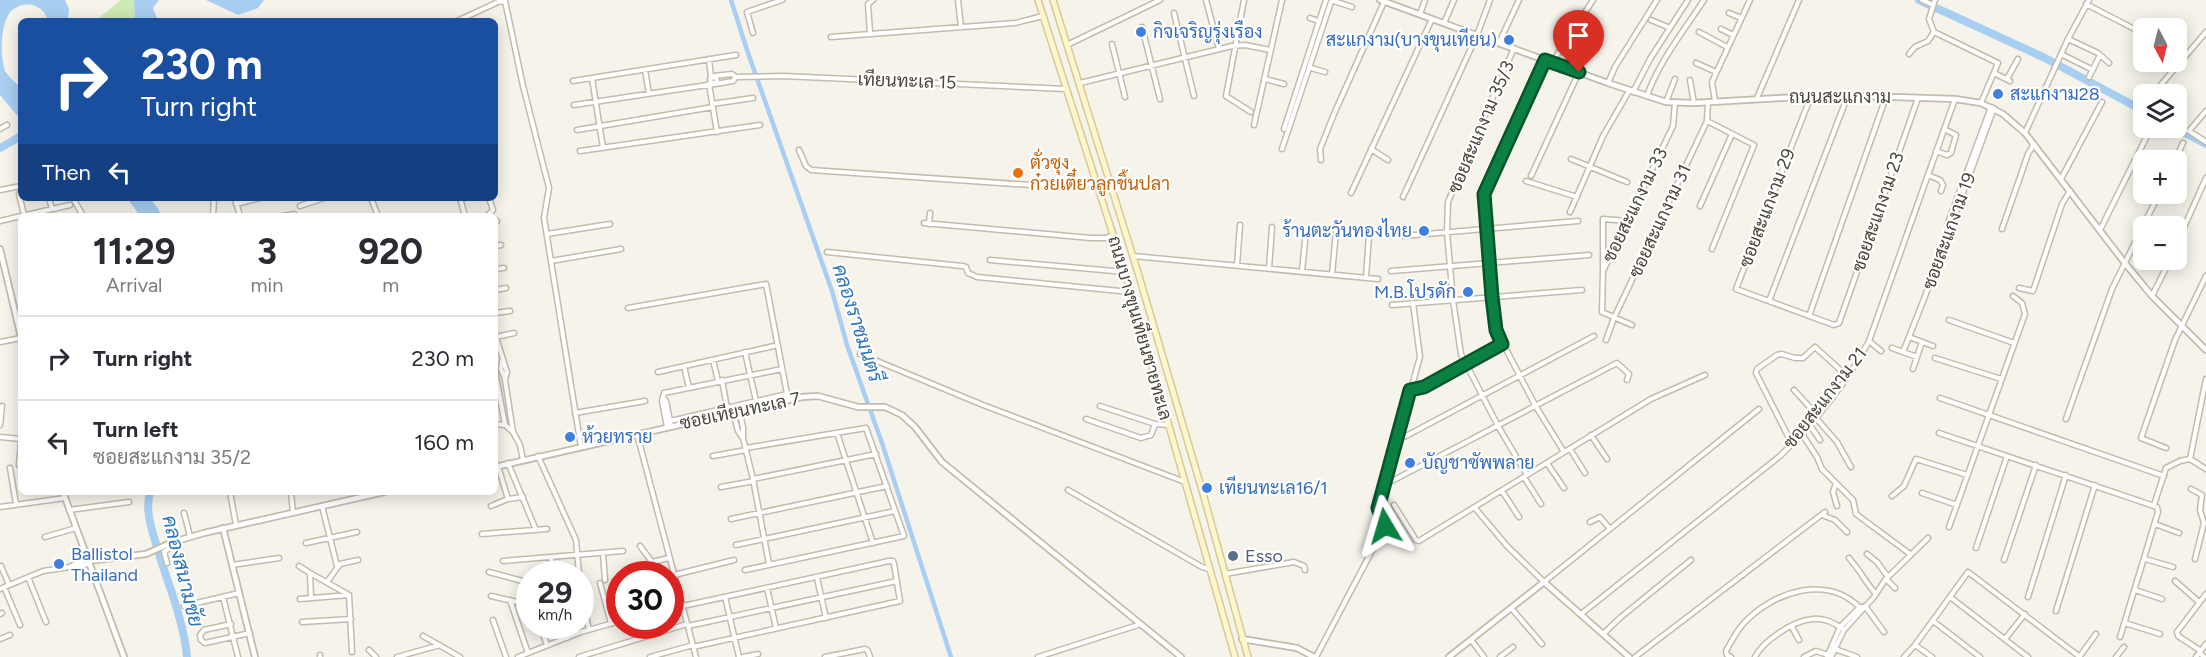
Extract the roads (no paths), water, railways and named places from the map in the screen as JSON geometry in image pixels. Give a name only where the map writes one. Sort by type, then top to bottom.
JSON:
[{"type":"main road","name":"ถนนบางขุนเทียนชายทะเล","points":[[1038,0],[1125,272],[1235,657]]},
{"type":"main road","name":"ถนนบางขุนเทียนชายทะเล","points":[[1053,0],[1129,242],[1248,657]]},
{"type":"main road","points":[[1112,232],[1123,225]]},
{"type":"main road","points":[[1117,246],[1121,242],[1129,242]]},
{"type":"street","points":[[753,33],[747,12],[782,0]]},
{"type":"street","points":[[870,33],[868,4],[873,0]]},
{"type":"street","points":[[958,0],[961,27]]},
{"type":"street","points":[[1067,45],[1160,0]]},
{"type":"street","points":[[1206,0],[1219,49]]},
{"type":"street","points":[[1244,0],[1226,96],[1251,112]]},
{"type":"street","points":[[1254,125],[1282,0]]},
{"type":"street","points":[[1284,129],[1326,0]]},
{"type":"street","points":[[1282,149],[1311,68],[1331,2],[1334,0],[1352,7]]},
{"type":"street","points":[[1420,14],[1425,0]]},
{"type":"street","points":[[1444,23],[1454,0]]},
{"type":"street","points":[[1403,197],[1477,35],[1490,0]]},
{"type":"street","points":[[1499,43],[1519,0]]},
{"type":"street","points":[[1552,63],[1593,0]]},
{"type":"street","points":[[1608,83],[1615,67],[1657,0]]},
{"type":"street","points":[[1570,212],[1603,136],[1688,0]]},
{"type":"street","points":[[1647,96],[1672,49],[1704,0]]},
{"type":"street","points":[[1715,101],[1712,82],[1750,0]]},
{"type":"street","points":[[1757,98],[1799,0]]},
{"type":"street","points":[[1922,0],[1934,4],[1930,12],[1930,22],[1934,32],[1998,63],[1981,103]]},
{"type":"street","points":[[463,18],[505,1],[523,86],[549,188],[544,216],[581,447]]},
{"type":"street","points":[[1321,160],[1320,149],[1334,114],[1385,1]]},
{"type":"street","name":"ถนนสะแกงาม","points":[[1385,1],[1552,63],[1666,102],[1848,95],[1955,99],[1981,103],[1992,108],[2025,133],[2152,296],[2206,350]]},
{"type":"street","points":[[2025,133],[2087,2],[2133,28]]},
{"type":"street","points":[[1174,13],[1194,96]]},
{"type":"street","points":[[1729,13],[1741,18]]},
{"type":"street","points":[[831,37],[1022,22],[1043,16]]},
{"type":"street","points":[[1310,18],[1318,21]]},
{"type":"street","points":[[1351,193],[1432,19]]},
{"type":"street","points":[[1651,20],[1670,27]]},
{"type":"street","points":[[1142,27],[1160,99]]},
{"type":"street","points":[[1721,29],[1733,35]]},
{"type":"street","points":[[1699,32],[1727,47]]},
{"type":"street","points":[[1909,54],[1915,47],[1929,41],[1934,32]]},
{"type":"street","points":[[2187,54],[2206,32]]},
{"type":"street","points":[[2068,39],[2100,55],[2109,63]]},
{"type":"street","points":[[1112,44],[1125,97]]},
{"type":"street","points":[[1080,83],[1235,46],[1245,45],[1270,50]]},
{"type":"street","name":"ซอยสะแกงาม 35/3","points":[[1515,48],[1448,202],[1447,232],[1459,347],[1482,396],[1541,504]]},
{"type":"street","points":[[2061,54],[2092,70]]},
{"type":"street","points":[[573,81],[736,55]]},
{"type":"street","points":[[2089,77],[2100,55]]},
{"type":"street","points":[[709,59],[713,76],[717,80],[712,84]]},
{"type":"street","points":[[1994,73],[2009,80],[2018,59]]},
{"type":"street","points":[[1545,60],[1484,194],[1485,230],[1496,330],[1535,405],[1564,452]]},
{"type":"street","points":[[1696,63],[1716,72]]},
{"type":"street","points":[[1311,68],[1325,72]]},
{"type":"street","points":[[645,70],[649,94]]},
{"type":"street","points":[[1531,176],[1579,72]]},
{"type":"street","points":[[2161,84],[2172,72]]},
{"type":"street","points":[[574,105],[733,81],[736,77],[732,74],[713,76]]},
{"type":"street","name":"เทียนทะเล 15","points":[[736,77],[761,76],[1066,89]]},
{"type":"street","points":[[592,78],[603,148]]},
{"type":"street","points":[[1264,79],[1284,84]]},
{"type":"street","points":[[1666,102],[1675,79]]},
{"type":"street","points":[[1690,80],[1694,102]]},
{"type":"street","points":[[712,84],[712,106],[717,132]]},
{"type":"street","points":[[1769,301],[1848,95]]},
{"type":"street","name":"ซอยสะแกงาม 29","points":[[1811,96],[1736,286],[1739,290],[1837,325]]},
{"type":"street","points":[[1809,316],[1886,97]]},
{"type":"street","points":[[577,130],[753,98]]},
{"type":"street","name":"ซอยสะแกงาม 23","points":[[1837,325],[1918,98]]},
{"type":"street","name":"ซอยสะแกงาม 21","points":[[1581,614],[1686,532],[1792,444],[1847,376],[1869,341],[1955,99]]},
{"type":"street","name":"ซอยสะแกงาม 31","points":[[1606,340],[1614,318],[1707,121],[1708,101]]},
{"type":"street","points":[[2061,179],[2102,102]]},
{"type":"street","name":"ซอยสะแกงาม 33","points":[[1614,318],[1602,310],[1603,271],[1673,126],[1675,103]]},
{"type":"street","points":[[1948,223],[1992,108]]},
{"type":"street","name":"ซอยสะแกงาม 19","points":[[1903,352],[1992,108]]},
{"type":"street","points":[[2206,111],[2189,131],[2206,142]]},
{"type":"street","points":[[1707,121],[1754,145],[1712,249]]},
{"type":"street","points":[[0,129],[7,125]]},
{"type":"street","points":[[580,152],[760,125]]},
{"type":"street","points":[[1936,151],[1947,155],[1951,153],[1956,135],[1944,129]]},
{"type":"street","points":[[1700,206],[1732,134]]},
{"type":"street","points":[[2100,230],[2146,138]]},
{"type":"street","points":[[2180,150],[2183,143]]},
{"type":"street","points":[[2002,229],[2028,154],[2034,144]]},
{"type":"street","points":[[1371,149],[1388,160]]},
{"type":"street","points":[[799,150],[806,166],[811,170],[1060,187],[1076,187],[1096,182]]},
{"type":"street","points":[[1571,159],[1627,182]]},
{"type":"street","points":[[1928,175],[1942,183],[1941,191]]},
{"type":"street","points":[[2187,220],[2206,178]]},
{"type":"street","points":[[1526,181],[1577,197]]},
{"type":"street","points":[[0,190],[18,187]]},
{"type":"street","points":[[2019,288],[2033,291],[2062,204],[2070,191]]},
{"type":"street","points":[[50,201],[52,209]]},
{"type":"street","points":[[236,201],[239,213]]},
{"type":"street","points":[[236,204],[248,201]]},
{"type":"street","points":[[300,206],[315,201]]},
{"type":"street","points":[[2066,419],[2112,289],[2154,204]]},
{"type":"street","points":[[35,213],[70,205]]},
{"type":"street","points":[[930,213],[927,224],[1091,238],[1106,238],[1112,232]]},
{"type":"street","points":[[0,221],[18,217]]},
{"type":"street","points":[[1603,271],[1603,219],[1628,221]]},
{"type":"street","points":[[1402,236],[1578,221]]},
{"type":"street","points":[[547,234],[610,224]]},
{"type":"street","points":[[1237,265],[1240,225]]},
{"type":"street","points":[[1269,268],[1272,227]]},
{"type":"street","points":[[1302,272],[1306,231]]},
{"type":"street","points":[[1332,274],[1336,232]]},
{"type":"street","points":[[1366,277],[1370,235]]},
{"type":"street","points":[[0,249],[18,324]]},
{"type":"street","points":[[551,261],[621,249]]},
{"type":"street","points":[[827,252],[962,266],[968,273],[977,277],[1130,292]]},
{"type":"street","points":[[1391,271],[1589,255]]},
{"type":"street","points":[[1133,256],[1378,279]]},
{"type":"street","points":[[990,260],[1125,272]]},
{"type":"street","points":[[498,269],[504,268]]},
{"type":"street","points":[[2152,296],[2165,270]]},
{"type":"street","points":[[2166,448],[2141,438],[2175,340],[2206,276]]},
{"type":"street","points":[[628,308],[766,284],[782,369],[787,397],[756,401],[669,424],[664,393],[782,369]]},
{"type":"street","points":[[498,289],[506,288]]},
{"type":"street","points":[[1392,305],[1582,290]]},
{"type":"street","points":[[1949,527],[2025,309],[2022,303],[2013,296]]},
{"type":"street","points":[[1242,639],[1297,648],[1315,657],[1385,526],[1378,508],[1420,357],[1413,303]]},
{"type":"street","points":[[498,313],[510,311]]},
{"type":"street","points":[[1614,318],[1632,325]]},
{"type":"street","points":[[1949,320],[2014,343]]},
{"type":"street","points":[[498,335],[514,333]]},
{"type":"street","points":[[1398,438],[1406,436],[1594,336]]},
{"type":"street","points":[[1909,337],[1932,346]]},
{"type":"street","points":[[0,342],[18,338]]},
{"type":"street","points":[[1869,341],[1881,351]]},
{"type":"street","points":[[1913,369],[1922,342]]},
{"type":"street","points":[[1410,390],[1424,387],[1502,344]]},
{"type":"street","points":[[498,346],[507,372],[505,380],[513,432],[520,445],[523,460]]},
{"type":"street","points":[[658,372],[774,346]]},
{"type":"street","points":[[1792,444],[1756,373],[1757,369],[1777,355],[1803,358],[1815,347],[1847,376]]},
{"type":"street","points":[[1892,348],[1917,357]]},
{"type":"street","points":[[745,352],[756,401]]},
{"type":"street","points":[[860,354],[983,405],[1185,482]]},
{"type":"street","points":[[1935,358],[2001,380]]},
{"type":"street","points":[[713,360],[727,408]]},
{"type":"street","points":[[1387,482],[1613,365],[1618,363],[1625,369],[1629,374],[1628,380]]},
{"type":"street","points":[[684,366],[689,388]]},
{"type":"street","points":[[1394,505],[1417,541],[1651,399],[1705,375]]},
{"type":"street","points":[[2190,459],[2206,379]]},
{"type":"street","points":[[498,388],[505,425]]},
{"type":"street","points":[[1794,390],[1837,442],[1851,467]]},
{"type":"street","name":"ซอยเทียนทะเล 7","points":[[498,466],[637,434],[669,424],[733,412],[787,397],[814,396],[858,407],[885,407],[896,411],[909,421],[942,462],[1182,657]]},
{"type":"street","points":[[1940,398],[2164,476]]},
{"type":"street","points":[[575,413],[645,401]]},
{"type":"street","points":[[0,426],[2,406]]},
{"type":"street","points":[[1100,406],[1155,424],[1168,425]]},
{"type":"street","points":[[2200,406],[2206,407]]},
{"type":"street","points":[[1449,657],[1760,409]]},
{"type":"street","points":[[739,410],[770,564]]},
{"type":"street","points":[[733,412],[738,431],[743,438]]},
{"type":"street","points":[[1086,419],[1141,438],[1151,435],[1155,424]]},
{"type":"street","points":[[498,424],[505,425],[513,432]]},
{"type":"street","points":[[1809,424],[1820,440]]},
{"type":"street","points":[[713,456],[866,428],[904,536],[745,570]]},
{"type":"street","points":[[837,433],[873,543]]},
{"type":"street","points":[[1939,433],[2154,505],[2158,512],[2121,637]]},
{"type":"street","points":[[637,434],[670,561]]},
{"type":"street","points":[[1802,434],[1822,469],[1848,492],[1853,500],[1856,514],[1910,554]]},
{"type":"street","points":[[1592,435],[1607,459]]},
{"type":"street","points":[[0,437],[18,440]]},
{"type":"street","points":[[1570,449],[1585,473]]},
{"type":"street","points":[[721,487],[876,454]]},
{"type":"street","points":[[538,456],[576,540],[578,561]]},
{"type":"street","points":[[1976,548],[2007,456]]},
{"type":"street","points":[[1892,496],[1904,486],[1916,459],[1967,475]]},
{"type":"street","points":[[2154,505],[2169,465],[2190,459],[2206,469]]},
{"type":"street","points":[[1547,462],[1564,488]]},
{"type":"street","points":[[508,464],[536,530]]},
{"type":"street","points":[[2004,560],[2036,465]]},
{"type":"street","points":[[10,468],[16,504]]},
{"type":"street","points":[[498,469],[508,499]]},
{"type":"street","points":[[2028,597],[2066,475]]},
{"type":"street","points":[[1836,483],[1833,492],[1837,506]]},
{"type":"street","points":[[13,485],[18,484]]},
{"type":"street","points":[[2056,611],[2095,485]]},
{"type":"street","points":[[731,519],[887,486]]},
{"type":"street","points":[[2191,489],[2202,495],[2200,510],[2204,519],[2195,559]]},
{"type":"street","points":[[1068,490],[1209,569]]},
{"type":"street","points":[[1502,491],[1519,517]]},
{"type":"street","points":[[1922,492],[1957,505]]},
{"type":"street","points":[[64,495],[124,657]]},
{"type":"street","points":[[231,495],[236,525]]},
{"type":"street","points":[[291,495],[293,513]]},
{"type":"street","points":[[4,587],[43,571],[70,567],[88,561],[141,554],[182,539],[223,528],[371,495]]},
{"type":"street","points":[[491,506],[508,499],[523,497]]},
{"type":"street","points":[[0,507],[65,498]]},
{"type":"street","points":[[69,510],[129,502]]},
{"type":"street","points":[[322,506],[337,566]]},
{"type":"street","points":[[1474,508],[1507,546],[1544,582],[1629,657]]},
{"type":"street","points":[[736,545],[895,511]]},
{"type":"street","points":[[184,513],[190,537]]},
{"type":"street","points":[[1635,657],[1824,513],[1836,520],[1847,532]]},
{"type":"street","points":[[1590,522],[1600,517],[1610,529]]},
{"type":"street","points":[[2154,524],[2179,533]]},
{"type":"street","points":[[45,537],[76,528]]},
{"type":"street","points":[[223,528],[255,657]]},
{"type":"street","points":[[482,534],[547,529]]},
{"type":"street","points":[[306,543],[357,532]]},
{"type":"street","points":[[1829,656],[1842,628],[1876,594],[1887,578],[1928,538]]},
{"type":"street","points":[[167,563],[164,552],[182,539]]},
{"type":"street","points":[[640,546],[651,561]]},
{"type":"street","points":[[503,561],[623,551]]},
{"type":"street","points":[[603,553],[605,580]]},
{"type":"street","points":[[1867,554],[1877,562],[1896,588]]},
{"type":"street","points":[[551,557],[551,561]]},
{"type":"street","points":[[231,565],[279,558]]},
{"type":"street","points":[[656,561],[669,558]]},
{"type":"street","points":[[1849,558],[1861,572],[1863,581],[1876,594]]},
{"type":"street","points":[[2144,559],[2173,567]]},
{"type":"street","points":[[327,582],[337,566],[358,560]]},
{"type":"street","points":[[684,572],[734,560]]},
{"type":"street","points":[[1603,634],[1691,560]]},
{"type":"street","points":[[650,657],[900,601],[894,564],[891,561],[684,605]]},
{"type":"street","points":[[1224,574],[1294,562],[1304,566],[1305,570]]},
{"type":"street","points":[[1,566],[4,587],[20,626]]},
{"type":"street","points":[[299,567],[349,595]]},
{"type":"street","points":[[489,572],[516,579]]},
{"type":"street","points":[[1904,657],[1916,645],[1966,574],[1971,572],[2080,657],[2096,634]]},
{"type":"street","points":[[310,573],[311,598]]},
{"type":"street","points":[[28,577],[46,622]]},
{"type":"street","points":[[817,578],[826,618]]},
{"type":"street","points":[[579,657],[688,625],[897,581]]},
{"type":"street","points":[[2175,581],[2199,602]]},
{"type":"street","points":[[600,584],[606,605]]},
{"type":"street","points":[[767,588],[776,628]]},
{"type":"street","points":[[1731,657],[1726,651],[1745,622],[1772,602],[1786,595],[1811,589],[1833,590],[1853,600],[1884,632]]},
{"type":"street","points":[[2135,590],[2162,599]]},
{"type":"street","points":[[184,606],[239,593]]},
{"type":"street","points":[[2204,657],[2176,632],[2206,594]]},
{"type":"street","points":[[300,599],[349,595]]},
{"type":"street","points":[[349,595],[352,652]]},
{"type":"street","points":[[491,596],[516,602]]},
{"type":"street","points":[[223,597],[235,636],[238,657]]},
{"type":"street","points":[[725,597],[734,638],[741,657],[758,654]]},
{"type":"street","points":[[1950,597],[2028,657]]},
{"type":"street","points":[[510,600],[514,618],[528,653]]},
{"type":"street","points":[[1512,609],[1542,644]]},
{"type":"street","points":[[684,612],[696,657]]},
{"type":"street","points":[[2005,639],[2025,614]]},
{"type":"street","points":[[1755,657],[1760,647],[1767,641],[1812,619],[1826,620],[1842,628]]},
{"type":"street","points":[[302,622],[351,620]]},
{"type":"street","points":[[493,620],[506,657]]},
{"type":"street","points":[[1933,620],[1980,657]]},
{"type":"street","points":[[2125,622],[2160,634]]},
{"type":"street","points":[[231,624],[204,630],[200,635],[201,640],[205,643],[250,633]]},
{"type":"street","points":[[1038,657],[1141,624]]},
{"type":"street","points":[[1792,627],[1799,640]]},
{"type":"street","points":[[1829,656],[1835,649],[1842,628]]},
{"type":"street","points":[[0,639],[10,635]]},
{"type":"street","points":[[423,636],[460,657]]},
{"type":"street","points":[[545,639],[547,645]]},
{"type":"street","points":[[518,657],[564,639]]},
{"type":"street","points":[[1471,640],[1484,657]]},
{"type":"street","points":[[2199,654],[2206,644]]},
{"type":"street","points":[[397,657],[440,645]]},
{"type":"street","points":[[1916,645],[1932,657]]},
{"type":"street","points":[[1500,657],[1513,647]]},
{"type":"street","points":[[2116,657],[2124,647]]},
{"type":"street","points":[[825,657],[862,649],[867,650],[870,657]]},
{"type":"street","points":[[1835,649],[1857,657]]},
{"type":"street","points":[[369,650],[376,657]]},
{"type":"street","points":[[1804,657],[1816,651],[1829,656]]},
{"type":"water","points":[[0,0],[65,0],[69,9],[68,18],[46,18],[42,10],[32,5],[20,6],[10,12],[4,25],[2,57],[5,71],[18,85],[18,116],[0,95]]},
{"type":"water","points":[[134,0],[159,0],[153,8],[157,18],[135,18]]},
{"type":"water","points":[[206,0],[264,0],[258,8],[238,15]]},
{"type":"water","points":[[129,201],[152,201],[160,213],[138,213]]},
{"type":"waterway","name":"คลองราชมนตรี","points":[[731,0],[832,291],[847,345],[882,443],[951,657]]},
{"type":"waterway","points":[[1919,0],[2045,58],[2133,105]]},
{"type":"waterway","points":[[2187,134],[2206,144]]},
{"type":"waterway","points":[[0,148],[18,138]]},
{"type":"waterway","name":"คลองสนามชัย","points":[[149,495],[150,524],[180,619],[187,657]]},
{"type":"place","name":"กิจเจริญรุ่งเรือง","points":[[1141,32]]},
{"type":"place","name":"สะแกงาม(บางขุนเทียน)","points":[[1509,40]]},
{"type":"place","name":"สะแกงาม28","points":[[1998,94]]},
{"type":"place","name":"ตั่วซุง ก๋วยเตี๋ยวลูกชิ้นปลา","points":[[1018,173]]},
{"type":"place","name":"ร้านตะวันทองไทย","points":[[1424,231]]},
{"type":"place","name":"M.B.โปรดัก","points":[[1468,292]]},
{"type":"place","name":"ห้วยทราย","points":[[570,437]]},
{"type":"place","name":"บัญชาซัพพลาย","points":[[1410,463]]},
{"type":"place","name":"เทียนทะเล16/1","points":[[1207,488]]},
{"type":"place","name":"Esso","points":[[1233,556]]},
{"type":"place","name":"Ballistol Thailand","points":[[59,564]]}]
